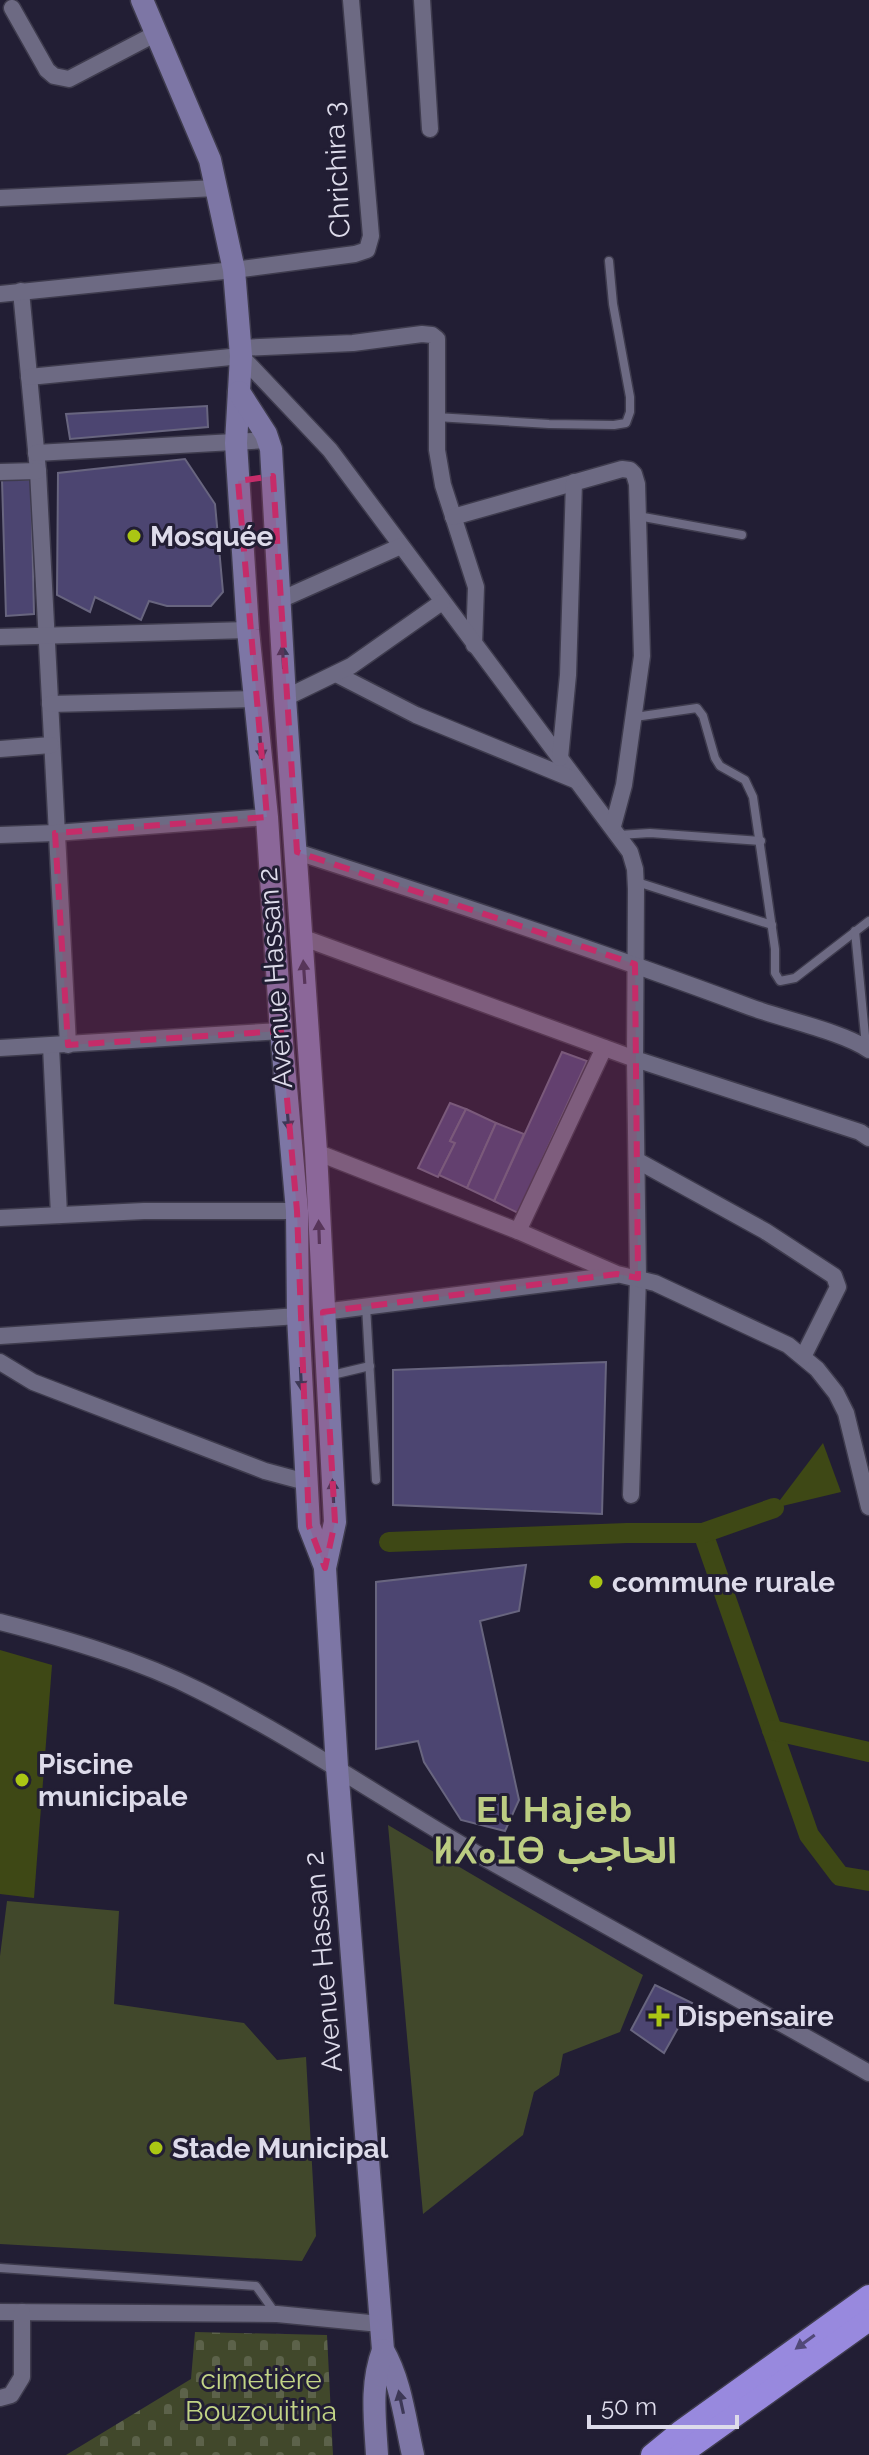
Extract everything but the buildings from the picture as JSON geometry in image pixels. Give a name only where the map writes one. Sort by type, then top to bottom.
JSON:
[{"type":"highway","points":[[652,2455],[869,2296]]},
{"type":"highway","points":[[680,2455],[869,2320]]},
{"type":"main road","name":"Avenue Hassan 2","points":[[142,0],[210,160],[234,270],[241,352],[236,443],[238,481],[297,1211],[298,1316],[309,1526],[325,1568]]},
{"type":"main road","name":"Avenue Hassan 2","points":[[239,392],[268,440],[273,476],[316,1152],[335,1522],[325,1568],[337,1767],[383,2350]]},
{"type":"main road","points":[[238,481],[273,476]]},
{"type":"main road","points":[[377,2455],[373,2396],[375,2371],[383,2350]]},
{"type":"main road","points":[[383,2350],[397,2386],[413,2455]]},
{"type":"street","name":"Chrichira 3","points":[[234,270],[363,253],[370,247],[351,0]]},
{"type":"street","points":[[422,0],[430,129]]},
{"type":"street","points":[[7,8],[47,70],[60,78],[69,79],[157,33]]},
{"type":"street","points":[[0,198],[217,188]]},
{"type":"street","points":[[0,294],[234,270]]},
{"type":"street","points":[[21,291],[38,471],[50,704],[59,1045],[59,1215]]},
{"type":"street","points":[[29,377],[241,352],[432,335],[439,343],[435,417],[441,473],[476,587],[474,645]]},
{"type":"street","points":[[241,352],[330,450],[630,852],[636,882],[638,1161],[638,1278],[631,1495]]},
{"type":"street","points":[[36,453],[268,440]]},
{"type":"street","points":[[453,517],[574,482],[630,470],[634,474],[637,484],[642,656],[616,830]]},
{"type":"street","points":[[0,472],[38,471]]},
{"type":"street","points":[[560,758],[568,675],[574,482]]},
{"type":"street","points":[[280,600],[401,546]]},
{"type":"street","points":[[285,698],[336,674],[395,637],[442,602]]},
{"type":"street","points":[[0,637],[248,630]]},
{"type":"street","points":[[336,674],[416,715],[578,781]]},
{"type":"street","points":[[50,704],[256,699]]},
{"type":"street","points":[[0,749],[51,745]]},
{"type":"street","points":[[0,835],[267,817]]},
{"type":"street","points":[[297,852],[635,964],[867,1049]]},
{"type":"street","points":[[301,937],[635,1059],[846,1127],[869,1138]]},
{"type":"street","points":[[0,1048],[281,1031]]},
{"type":"street","points":[[518,1231],[604,1048]]},
{"type":"street","points":[[316,1152],[518,1231],[617,1274],[655,1283],[788,1345],[827,1380],[846,1413],[869,1507]]},
{"type":"street","points":[[638,1161],[765,1231],[834,1276],[838,1281],[836,1293],[803,1357]]},
{"type":"street","points":[[0,1218],[144,1211],[297,1211]]},
{"type":"street","points":[[323,1312],[617,1274]]},
{"type":"street","points":[[0,1336],[298,1316]]},
{"type":"street","points":[[0,1362],[33,1382],[265,1471],[306,1482]]},
{"type":"street","points":[[0,1622],[102,1651],[198,1690],[337,1767],[487,1859],[869,2073]]},
{"type":"street","points":[[0,2312],[277,2314],[380,2324]]},
{"type":"street","points":[[0,2398],[11,2395],[22,2377],[22,2312]]},
{"type":"lane","points":[[435,417],[549,424],[626,423],[630,397],[613,304],[609,261]]},
{"type":"lane","points":[[638,516],[742,535]]},
{"type":"lane","points":[[635,717],[679,709],[699,710],[720,766],[740,776],[749,786],[761,841],[775,973],[780,981],[795,978],[869,921]]},
{"type":"lane","points":[[616,830],[761,841]]},
{"type":"lane","points":[[636,882],[772,925]]},
{"type":"lane","points":[[855,931],[867,1049]]},
{"type":"lane","points":[[366,1306],[376,1480]]},
{"type":"lane","points":[[328,1376],[370,1366]]},
{"type":"lane","points":[[0,2268],[256,2286],[277,2314]]},
{"type":"highlighted area","points":[[273,476],[297,852],[635,964],[638,1278],[617,1274],[323,1312],[335,1522],[325,1568],[309,1526],[297,1211],[281,1031],[68,1045],[55,833],[267,817],[238,481]]},
{"type":"green space","points":[[388,1825],[643,1975],[620,2032],[563,2054],[559,2075],[534,2092],[523,2135],[423,2214]]},
{"type":"green space","name":"Stade Municipal","points":[[7,1901],[119,1911],[114,2004],[244,2023],[277,2060],[306,2057],[316,2236],[302,2261],[0,2244],[0,1956]]},
{"type":"green space","name":"cimetière Bouzouitina","points":[[195,2332],[327,2335],[333,2455],[66,2455],[191,2379]]},
{"type":"shaded area","points":[[823,1443],[841,1492],[774,1508]]},
{"type":"shaded area","name":"Piscine municipale","points":[[0,1650],[52,1665],[34,1898],[0,1894]]},
{"type":"waterway","points":[[389,1542],[703,1533],[774,1508]]},
{"type":"waterway","points":[[703,1533],[809,1835],[840,1876],[869,1881]]},
{"type":"waterway","points":[[772,1730],[869,1752]]},
{"type":"place","name":"Mosquée","points":[[134,536]]},
{"type":"place","name":"commune rurale","points":[[596,1582]]},
{"type":"place","name":"Piscine municipale","points":[[22,1780]]},
{"type":"place","name":"Dispensaire","points":[[659,2016]]},
{"type":"place","name":"Stade Municipal","points":[[156,2148]]},
{"type":"district","name":"El Hajeb ⵍⵃⴰⵊⴱ الحاجب","points":[[555,1830]]}]
